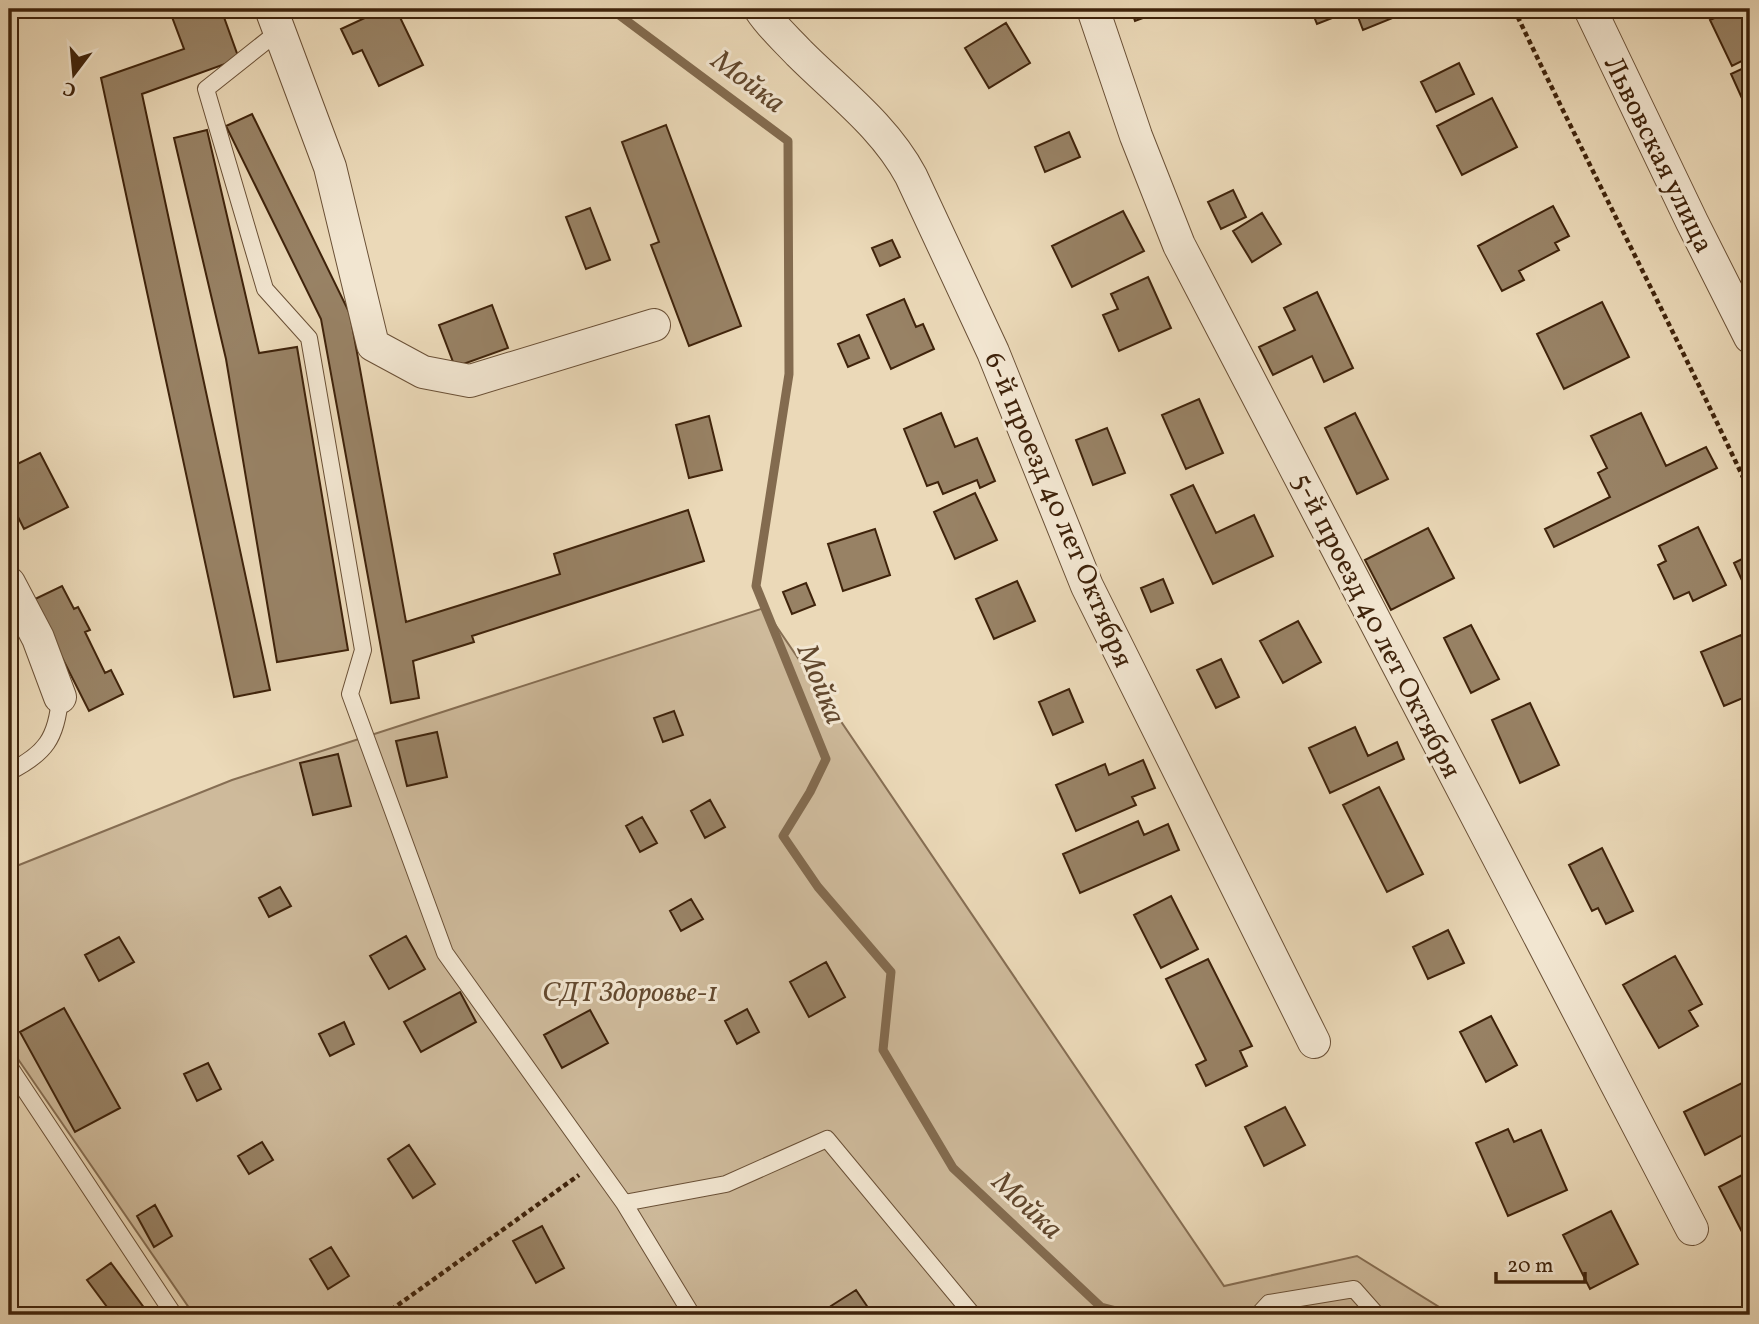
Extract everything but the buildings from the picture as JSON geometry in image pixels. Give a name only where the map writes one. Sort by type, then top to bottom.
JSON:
[{"type":"street","name":"6-й проезд 40 лет Октября","points":[[760,9],[788,42],[884,134],[900,155],[993,352],[1087,586],[1314,1042]]},
{"type":"street","name":"5-й проезд 40 лет Октября","points":[[1093,9],[1136,136],[1179,245],[1692,1229]]},
{"type":"street","name":"Львовская улица","points":[[1590,9],[1750,337]]},
{"type":"street","points":[[275,20],[330,167],[373,345],[423,372],[470,381],[654,325]]},
{"type":"street","points":[[9,583],[38,638],[60,697]]},
{"type":"lane","points":[[275,20],[206,89],[265,289],[309,338],[363,650],[350,694],[445,953],[624,1203],[692,1315]]},
{"type":"lane","points":[[9,772],[32,761],[46,747],[55,729],[60,697]]},
{"type":"lane","points":[[9,1066],[174,1315]]},
{"type":"lane","points":[[624,1203],[726,1184],[828,1139],[973,1315]]},
{"type":"lane","points":[[1258,1315],[1269,1303],[1354,1289],[1377,1315]]},
{"type":"path","points":[[1514,9],[1688,360],[1750,492]]},
{"type":"path","points":[[384,1315],[596,1163]]},
{"type":"green space","name":"СДТ Здоровье-1","points":[[764,608],[1224,1286],[1357,1256],[1452,1315],[194,1315],[9,1046],[9,869],[232,780]]},
{"type":"waterway","name":"Мойка","points":[[611,9],[788,141],[789,374],[756,586],[826,759],[810,792],[783,836],[818,887],[891,972],[883,1050],[953,1168],[1101,1307],[1132,1315]]}]
